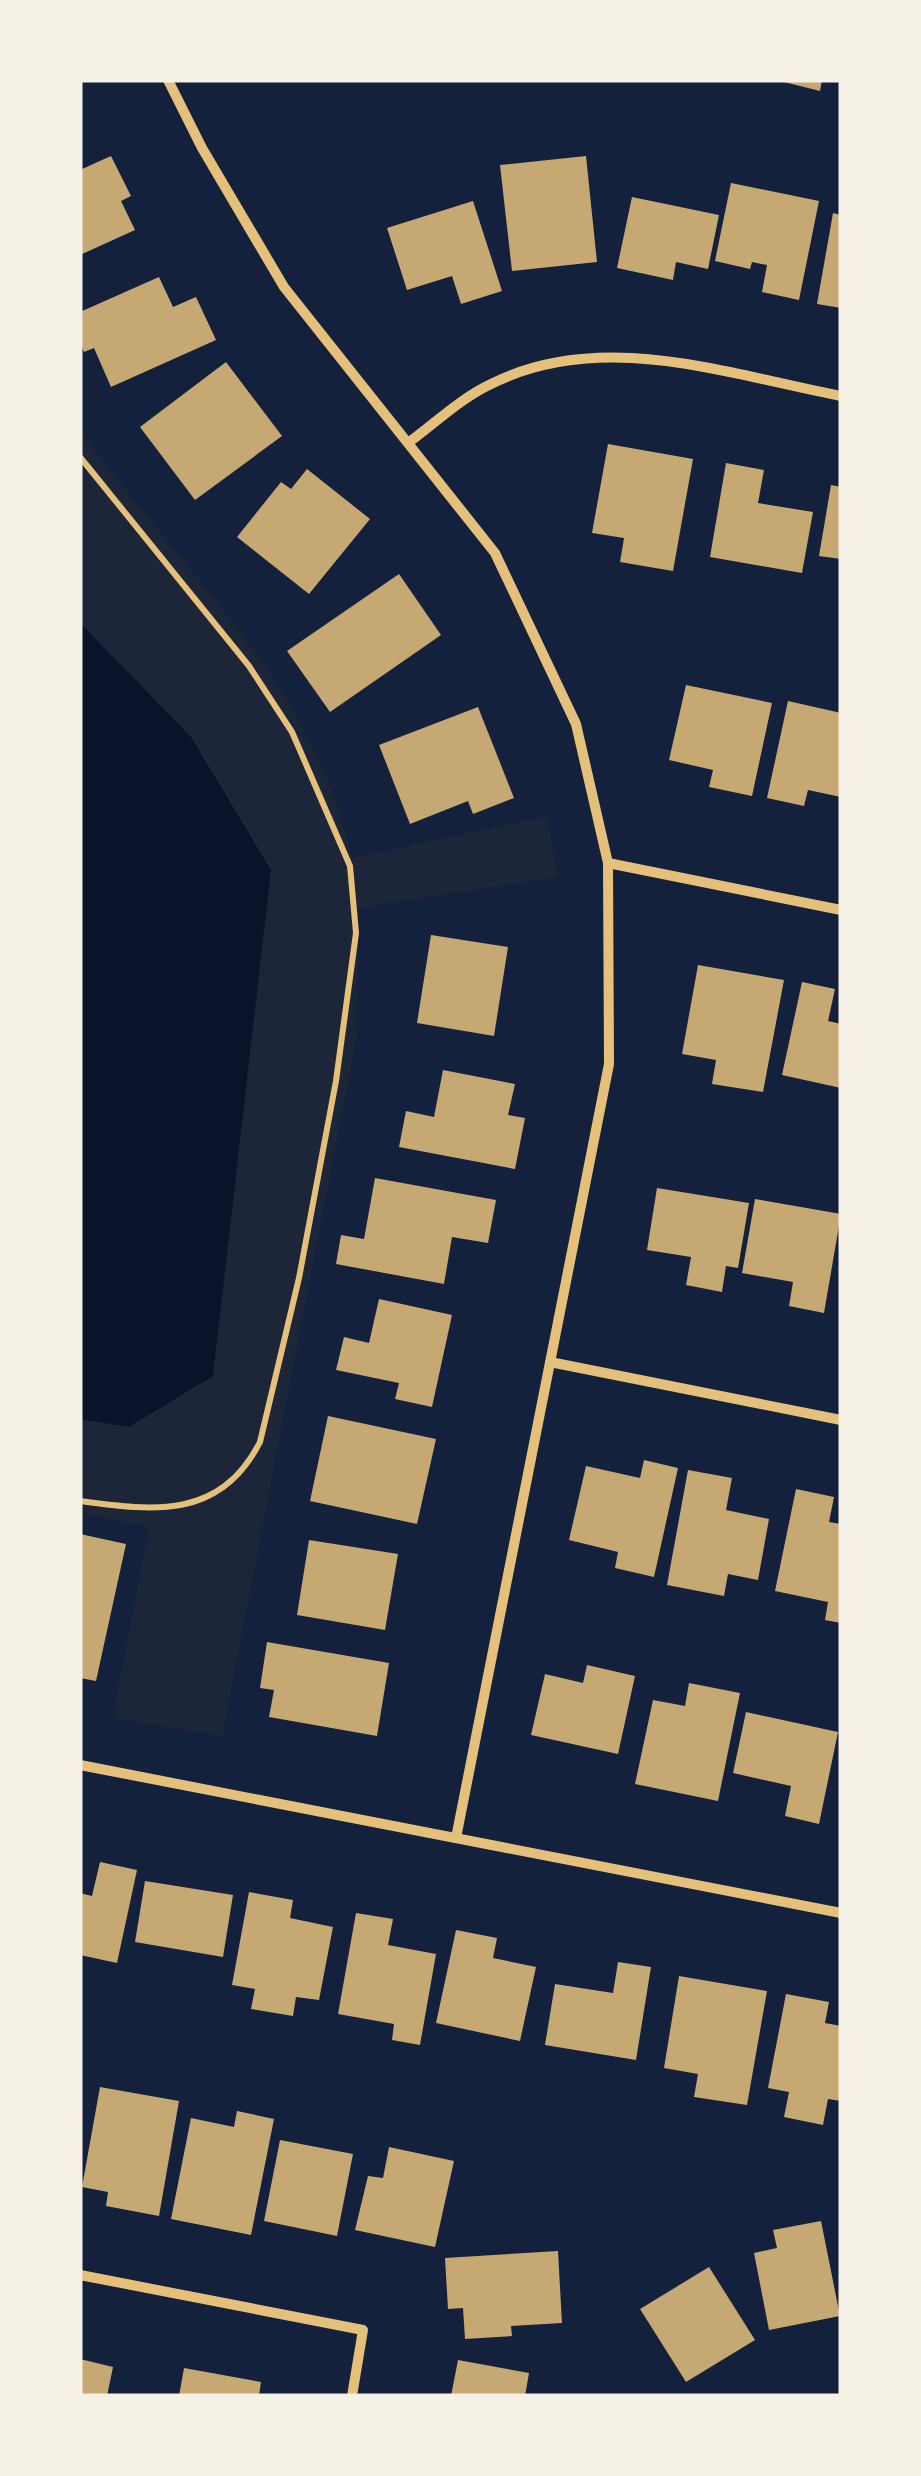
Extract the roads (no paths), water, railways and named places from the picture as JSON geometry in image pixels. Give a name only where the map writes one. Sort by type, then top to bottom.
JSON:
[{"type":"street","points":[[168,80],[202,148],[284,287],[495,553],[576,724],[608,864],[609,1064],[456,1838]]},
{"type":"street","points":[[408,443],[487,385],[551,362],[628,354],[841,396]]},
{"type":"street","points":[[608,864],[841,910]]},
{"type":"street","points":[[550,1362],[841,1420]]},
{"type":"street","points":[[80,1765],[841,1913]]},
{"type":"street","points":[[80,2275],[362,2330],[352,2396]]}]
